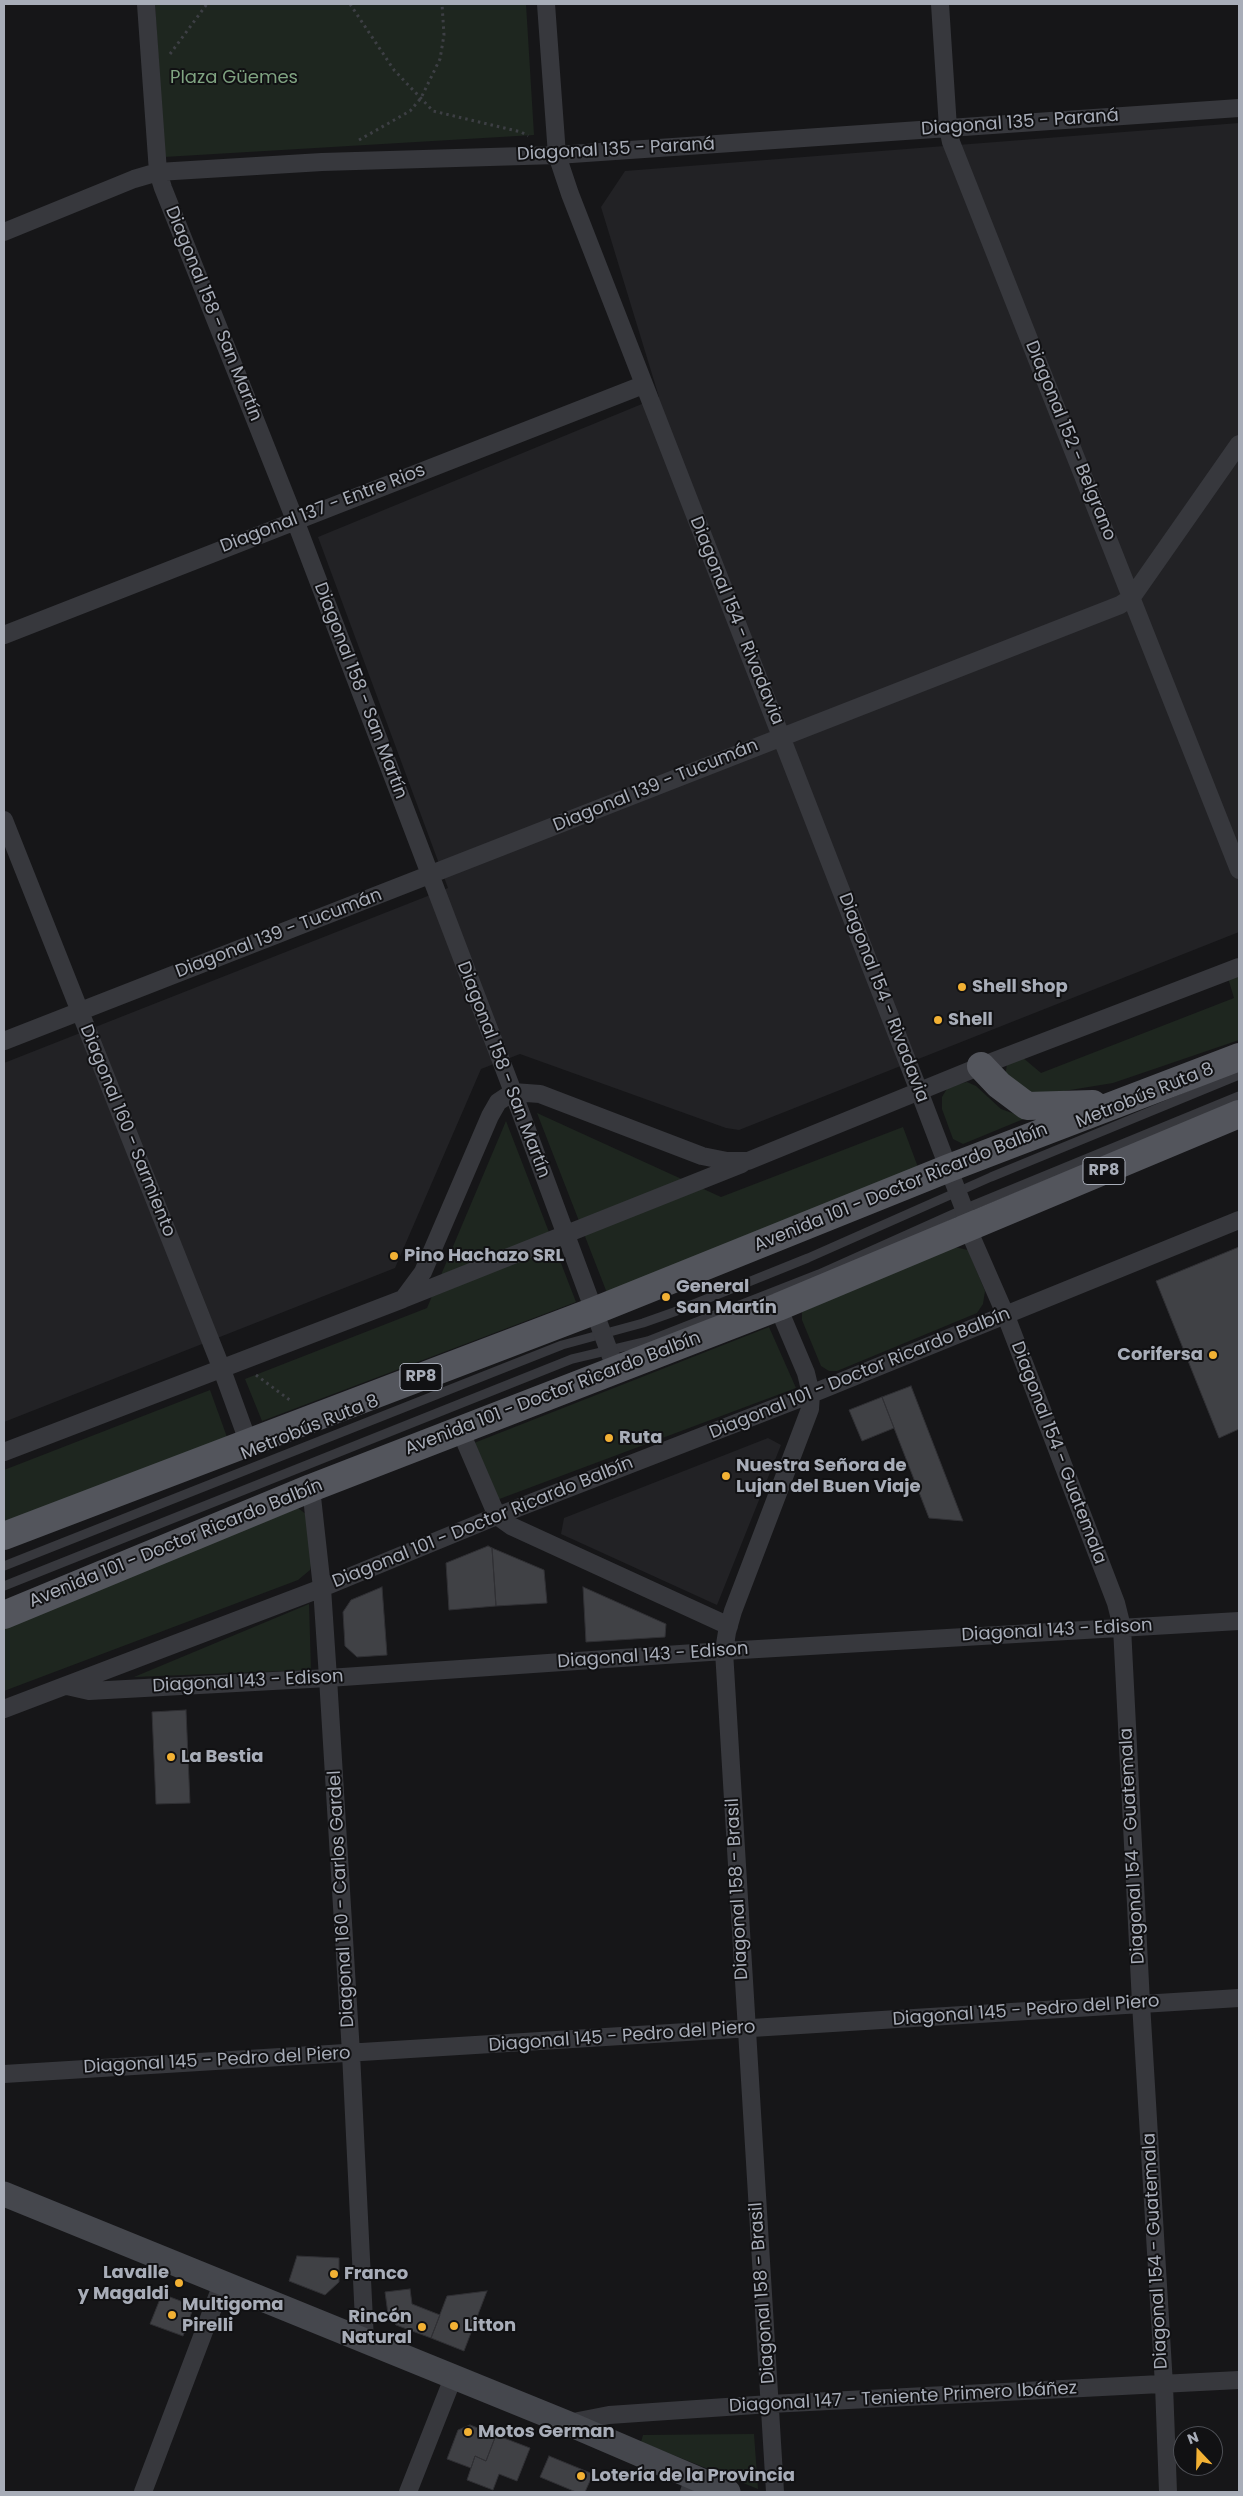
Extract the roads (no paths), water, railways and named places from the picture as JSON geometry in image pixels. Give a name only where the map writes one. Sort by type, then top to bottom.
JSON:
[{"type":"main road","name":"Avenida 101 - Doctor Ricardo Balbín","points":[[4,1536],[249,1444],[598,1322],[953,1180],[1110,1105],[1239,1057]]},
{"type":"main road","points":[[981,1066],[999,1085],[1027,1106],[1049,1107],[1066,1103],[1110,1105]]},
{"type":"main road","name":"Avenida 101 - Doctor Ricardo Balbín","points":[[4,1615],[311,1488],[460,1430],[612,1361],[778,1307],[966,1219],[1239,1114]]},
{"type":"main road","points":[[4,2194],[567,2424],[692,2485],[728,2492]]},
{"type":"street","name":"Diagonal 158 - San Martín","points":[[146,4],[158,172],[295,520],[513,1092],[612,1361]]},
{"type":"street","name":"Diagonal 154 - Rivadavia","points":[[546,4],[558,155],[570,194],[643,385],[782,736],[953,1180],[966,1219]]},
{"type":"street","name":"Diagonal 152 - Belgrano","points":[[940,4],[948,128],[1239,870]]},
{"type":"street","name":"Diagonal 135 - Paraná","points":[[4,232],[134,179],[158,172],[322,162],[558,155],[1239,108]]},
{"type":"street","name":"Diagonal 137 - Entre Rios","points":[[4,635],[643,385]]},
{"type":"street","name":"Diagonal 139 - Tucumán","points":[[4,1041],[1120,605],[1132,597],[1239,444]]},
{"type":"street","name":"Diagonal 160 - Sarmiento","points":[[4,820],[221,1367],[249,1444]]},
{"type":"street","points":[[4,1452],[221,1367],[403,1299],[981,1066],[1239,967]]},
{"type":"street","points":[[403,1299],[423,1272],[490,1116],[498,1102],[513,1092],[540,1094],[702,1156],[727,1162],[748,1161]]},
{"type":"street","name":"Diagonal 154 - Guatemala","points":[[966,1219],[1006,1316],[1116,1603],[1122,1627],[1141,2004],[1164,2385],[1168,2492]]},
{"type":"street","name":"Diagonal 101 - Doctor Ricardo Balbín","points":[[4,1709],[322,1588],[497,1516],[1006,1316],[1239,1220]]},
{"type":"street","name":"Diagonal 158 - Brasil","points":[[776,2492],[724,1651],[728,1626],[806,1423],[811,1394],[806,1373],[778,1307]]},
{"type":"street","points":[[460,1430],[497,1516],[511,1526],[728,1626]]},
{"type":"street","name":"Diagonal 160 - Carlos Gardel","points":[[311,1488],[322,1588],[328,1678],[351,2053],[364,2341]]},
{"type":"street","name":"Diagonal 143 - Edison","points":[[66,1686],[89,1690],[328,1678],[724,1651],[1239,1621]]},
{"type":"street","name":"Diagonal 145 - Pedro del Piero","points":[[4,2074],[1239,1998]]},
{"type":"street","points":[[143,2492],[222,2284]]},
{"type":"street","points":[[408,2492],[453,2378]]},
{"type":"street","name":"Diagonal 147 - Teniente Primero Ibáñez","points":[[567,2424],[609,2415],[770,2404],[1239,2380]]},
{"type":"lane","name":"Metrobús Ruta 8","points":[[953,1180],[1239,1075]]},
{"type":"lane","name":"Metrobús Ruta 8","points":[[4,1586],[572,1359],[612,1361],[648,1341],[966,1219],[1239,1096]]},
{"type":"lane","name":"Metrobús Ruta 8","points":[[4,1566],[562,1345],[598,1322]]},
{"type":"place","name":"Shell Shop","points":[[962,987]]},
{"type":"place","name":"Shell","points":[[938,1020]]},
{"type":"place","name":"Pino Hachazo SRL","points":[[394,1256]]},
{"type":"place","name":"General San Martín","points":[[666,1297]]},
{"type":"place","name":"Corifersa","points":[[1213,1355]]},
{"type":"place","name":"Ruta","points":[[609,1438]]},
{"type":"place","name":"Nuestra Señora de Lujan del Buen Viaje","points":[[726,1476]]},
{"type":"place","name":"La Bestia","points":[[171,1757]]},
{"type":"place","name":"Franco","points":[[334,2274]]},
{"type":"place","name":"Lavalle y Magaldi","points":[[179,2283]]},
{"type":"place","name":"Multigoma Pirelli","points":[[172,2315]]},
{"type":"place","name":"Litton","points":[[454,2326]]},
{"type":"place","name":"Rincón Natural","points":[[422,2327]]},
{"type":"place","name":"Motos German","points":[[468,2432]]},
{"type":"place","name":"Lotería de la Provincia","points":[[581,2476]]},
{"type":"park label","name":"Plaza Güemes","points":[[234,78]]}]
